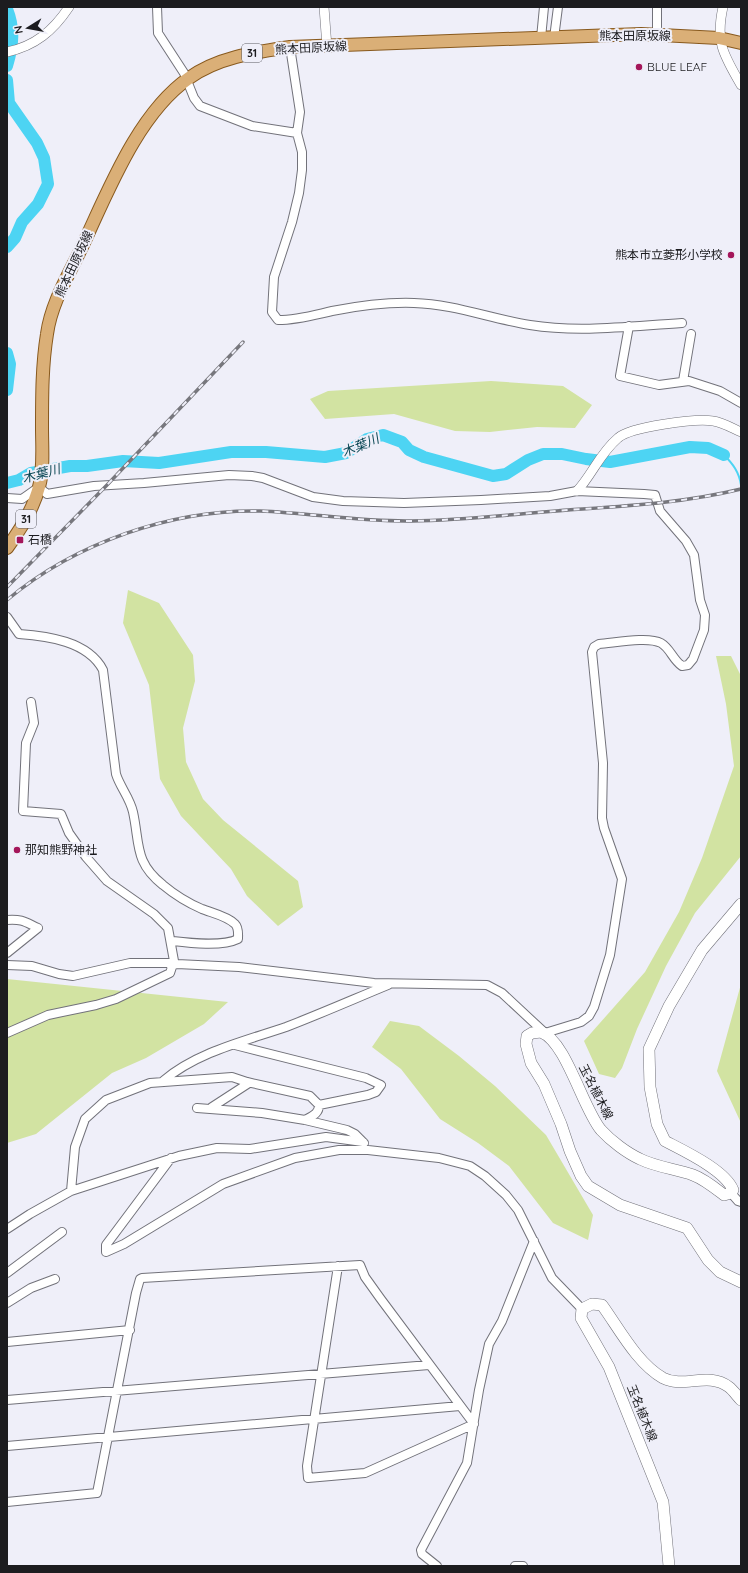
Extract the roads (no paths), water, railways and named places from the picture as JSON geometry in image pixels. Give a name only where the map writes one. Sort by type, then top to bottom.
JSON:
[{"type":"main road","name":"熊本田原坂線","points":[[7,548],[25,523],[40,483],[42,460],[42,388],[44,356],[47,331],[58,297],[113,180],[135,140],[161,104],[187,79],[217,64],[249,54],[290,47],[327,47],[540,38],[657,35],[719,38],[741,43]]},
{"type":"main road","points":[[731,1194],[733,1190],[731,1184],[711,1168],[665,1141],[661,1134],[650,1087],[648,1063],[649,1049],[682,983],[702,950],[741,904]]},
{"type":"main road","points":[[545,1033],[532,1033],[527,1036],[526,1044],[531,1063],[544,1084],[562,1124],[570,1151],[581,1176],[588,1186],[620,1205],[687,1228],[708,1260],[720,1272],[741,1282]]},
{"type":"main road","name":"玉名植木線","points":[[545,1033],[568,1063],[597,1124],[614,1142],[640,1160],[695,1176],[724,1195],[731,1194]]},
{"type":"main road","points":[[582,1309],[592,1304],[602,1306],[637,1354],[649,1367],[664,1378],[678,1381],[706,1379],[717,1381],[729,1387],[741,1400]]},
{"type":"main road","name":"玉名植木線","points":[[582,1309],[581,1318],[609,1367],[663,1502],[669,1566]]},
{"type":"street","points":[[7,52],[24,48],[38,41],[53,28],[69,7]]},
{"type":"street","points":[[157,7],[158,32],[187,79],[194,98],[200,106],[252,126],[298,133]]},
{"type":"street","points":[[324,7],[327,47]]},
{"type":"street","points":[[540,38],[544,7]]},
{"type":"street","points":[[554,38],[558,7]]},
{"type":"street","points":[[657,7],[657,35]]},
{"type":"street","points":[[723,7],[719,38],[721,48],[741,85]]},
{"type":"street","points":[[290,47],[300,112],[298,133],[302,152],[299,193],[273,284],[272,312],[278,320],[304,318],[367,306],[414,303],[441,305],[536,326],[585,329],[682,323]]},
{"type":"street","points":[[629,326],[620,376],[659,385],[689,381],[720,391],[741,402]]},
{"type":"street","points":[[683,382],[691,334]]},
{"type":"street","points":[[577,491],[586,481],[603,454],[618,438],[628,432],[689,421],[713,421],[741,432]]},
{"type":"street","points":[[7,498],[22,499],[40,483],[47,494],[94,486],[144,484],[229,475],[252,476],[313,497],[343,502],[404,503],[550,496],[577,491],[655,495],[660,511],[686,541],[694,555],[700,600],[705,615],[704,630],[693,659],[688,665],[682,666],[677,663],[661,643],[651,640],[600,644],[594,647],[592,652],[603,763],[602,818],[604,828],[622,879],[610,955],[594,1007],[589,1016],[581,1022],[545,1033],[502,993],[491,987],[464,984],[390,984],[240,967],[198,964],[177,964],[171,966]]},
{"type":"street","points":[[7,617],[19,634],[40,636],[78,647],[99,663],[102,670],[116,774],[119,785],[129,801],[133,812],[140,857],[148,870],[162,885],[177,896],[226,918],[236,925],[238,931],[238,939],[215,943],[172,941]]},
{"type":"street","points":[[7,1033],[48,1015],[96,1005],[116,999],[170,973],[172,970],[171,966],[174,961],[172,941],[168,928],[162,921],[107,881],[86,858],[70,833],[61,814],[23,811],[26,743],[34,723],[31,702]]},
{"type":"street","points":[[7,920],[19,919],[29,922],[38,928],[7,953]]},
{"type":"street","points":[[7,965],[32,966],[59,974],[73,976],[130,962],[169,963],[171,966]]},
{"type":"street","points":[[163,1081],[187,1064],[306,1019],[390,984]]},
{"type":"street","points":[[234,1045],[366,1078],[381,1085],[376,1092],[368,1095],[319,1105]]},
{"type":"street","points":[[71,1191],[75,1147],[85,1119],[106,1100],[150,1082],[232,1077],[249,1083],[310,1096],[319,1105]]},
{"type":"street","points":[[212,1107],[249,1083]]},
{"type":"street","points":[[305,1120],[315,1115],[319,1110],[319,1105]]},
{"type":"street","points":[[197,1108],[212,1107],[305,1120],[347,1130],[355,1134],[368,1150]]},
{"type":"street","points":[[7,1229],[71,1191],[171,1158],[217,1148],[250,1149],[274,1146],[298,1140],[326,1137],[363,1142]]},
{"type":"street","points":[[171,1158],[106,1245],[106,1252],[124,1244],[216,1188],[232,1180],[295,1158],[339,1150],[368,1150],[439,1158],[470,1166],[485,1176],[506,1195],[518,1210],[552,1278],[582,1309]]},
{"type":"street","points":[[731,1194],[741,1202]]},
{"type":"street","points":[[7,1273],[62,1232]]},
{"type":"street","points":[[437,1566],[422,1554],[421,1550],[467,1463],[490,1344],[502,1321],[534,1241]]},
{"type":"street","points":[[7,1502],[97,1494],[140,1279],[360,1265],[369,1282],[474,1424]]},
{"type":"street","points":[[338,1266],[316,1420],[307,1466],[308,1478],[365,1473],[474,1424]]},
{"type":"street","points":[[7,1303],[31,1288],[55,1279]]},
{"type":"street","points":[[7,1342],[130,1330]]},
{"type":"street","points":[[7,1400],[429,1365]]},
{"type":"street","points":[[7,1446],[316,1420],[460,1406]]},
{"type":"street","points":[[515,1566],[523,1566]]},
{"type":"waterway","points":[[7,9],[10,16],[12,31],[11,51],[7,66]]},
{"type":"waterway","points":[[7,80],[9,103],[37,143],[44,158],[48,184],[38,204],[22,222],[15,238],[7,247]]},
{"type":"waterway","points":[[7,353],[10,364],[7,390]]},
{"type":"waterway","name":"木葉川","points":[[7,483],[19,480],[31,473],[70,466],[87,466],[123,461],[159,463],[231,452],[266,452],[325,457],[346,453],[367,439],[383,435],[402,442],[409,450],[424,457],[493,476],[506,474],[528,460],[543,454],[562,454],[610,462],[690,447],[708,448],[724,455]]},
{"type":"waterway","points":[[724,455],[735,468],[741,485]]},
{"type":"railway","points":[[7,587],[107,485],[243,342]]},
{"type":"railway","points":[[7,600],[34,580],[63,562],[94,546],[126,533],[159,523],[193,516],[227,512],[260,511],[355,519],[412,521],[470,518],[677,501],[741,489]]},
{"type":"place","name":"BLUE LEAF","points":[[639,67]]},
{"type":"place","name":"熊本市立菱形小学校","points":[[731,255]]},
{"type":"place","name":"石橋","points":[[20,540]]},
{"type":"place","name":"那知熊野神社","points":[[17,850]]}]
